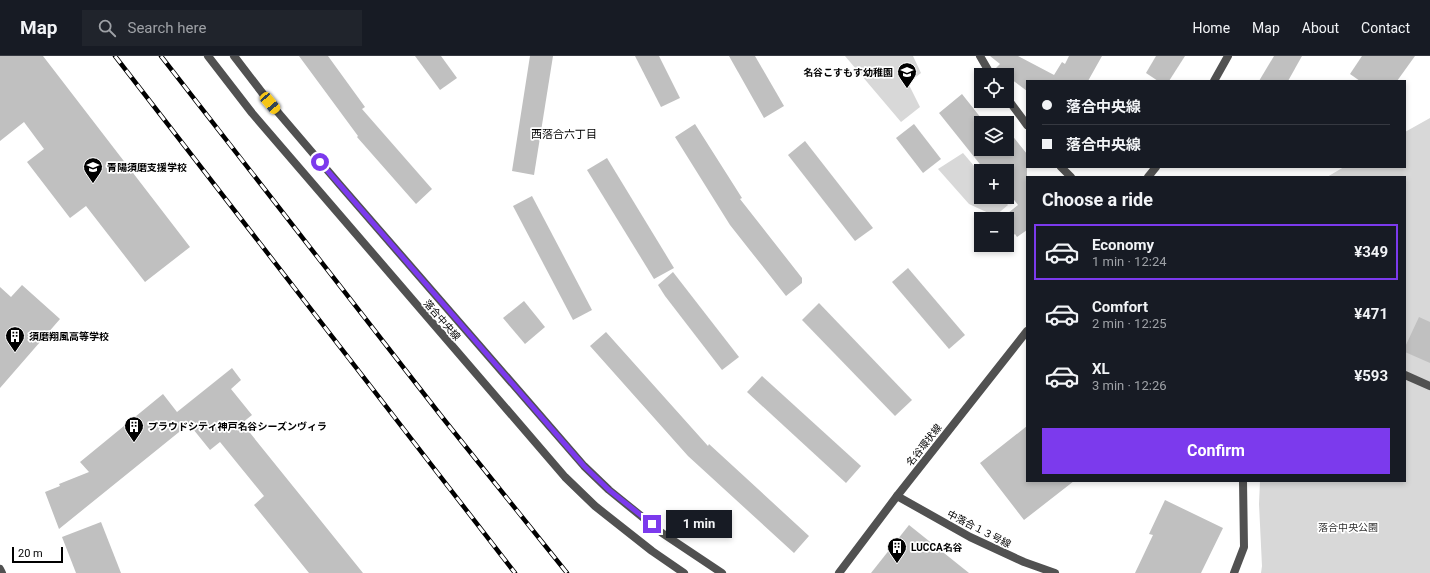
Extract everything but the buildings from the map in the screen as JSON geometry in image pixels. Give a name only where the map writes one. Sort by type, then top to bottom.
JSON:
[{"type":"street","name":"落合中央線","points":[[208,56],[262,125],[565,477],[595,506],[652,551],[684,573]]},
{"type":"street","name":"落合中央線","points":[[234,56],[270,103],[584,466],[609,490],[662,533],[722,573]]},
{"type":"street","points":[[980,56],[987,68]]},
{"type":"street","points":[[1215,80],[1228,56]]},
{"type":"street","points":[[1014,107],[1026,124]]},
{"type":"street","points":[[1062,168],[1070,176]]},
{"type":"street","points":[[1149,176],[1155,168]]},
{"type":"street","name":"名谷環状線","points":[[839,573],[897,496],[1026,332]]},
{"type":"street","points":[[1406,375],[1430,386]]},
{"type":"street","points":[[1234,573],[1244,547],[1243,482]]},
{"type":"street","name":"中落合１３号線","points":[[897,496],[970,537],[1024,562],[1055,573]]},
{"type":"street","points":[[0,569],[2,573]]},
{"type":"green space","points":[[845,56],[913,56],[921,73],[908,83],[920,107],[901,122]]},
{"type":"green space","name":"落合中央公園","points":[[1430,118],[1430,573],[1261,573],[1262,566],[1259,504],[1260,482],[1406,482],[1406,176],[1329,176],[1342,168],[1406,168],[1406,131]]},
{"type":"green space","points":[[963,153],[974,166],[974,204],[1008,205],[1000,212],[986,212],[969,204],[938,169]]},
{"type":"railway","points":[[115,56],[515,573]]},
{"type":"railway","points":[[161,56],[442,417],[567,573]]},
{"type":"place","name":"名谷こすもす幼稚園","points":[[907,89]]},
{"type":"place","name":"青陽須磨支援学校","points":[[93,184]]},
{"type":"place","name":"須磨翔風高等学校","points":[[15,353]]},
{"type":"place","name":"プラウドシティ神戸名谷シーズンヴィラ","points":[[134,443]]},
{"type":"place","name":"LUCCA名谷","points":[[897,564]]},
{"type":"district","name":"西落合六丁目","points":[[564,134]]},
{"type":"route","points":[[320,162],[584,466],[609,490],[652,524]]}]
